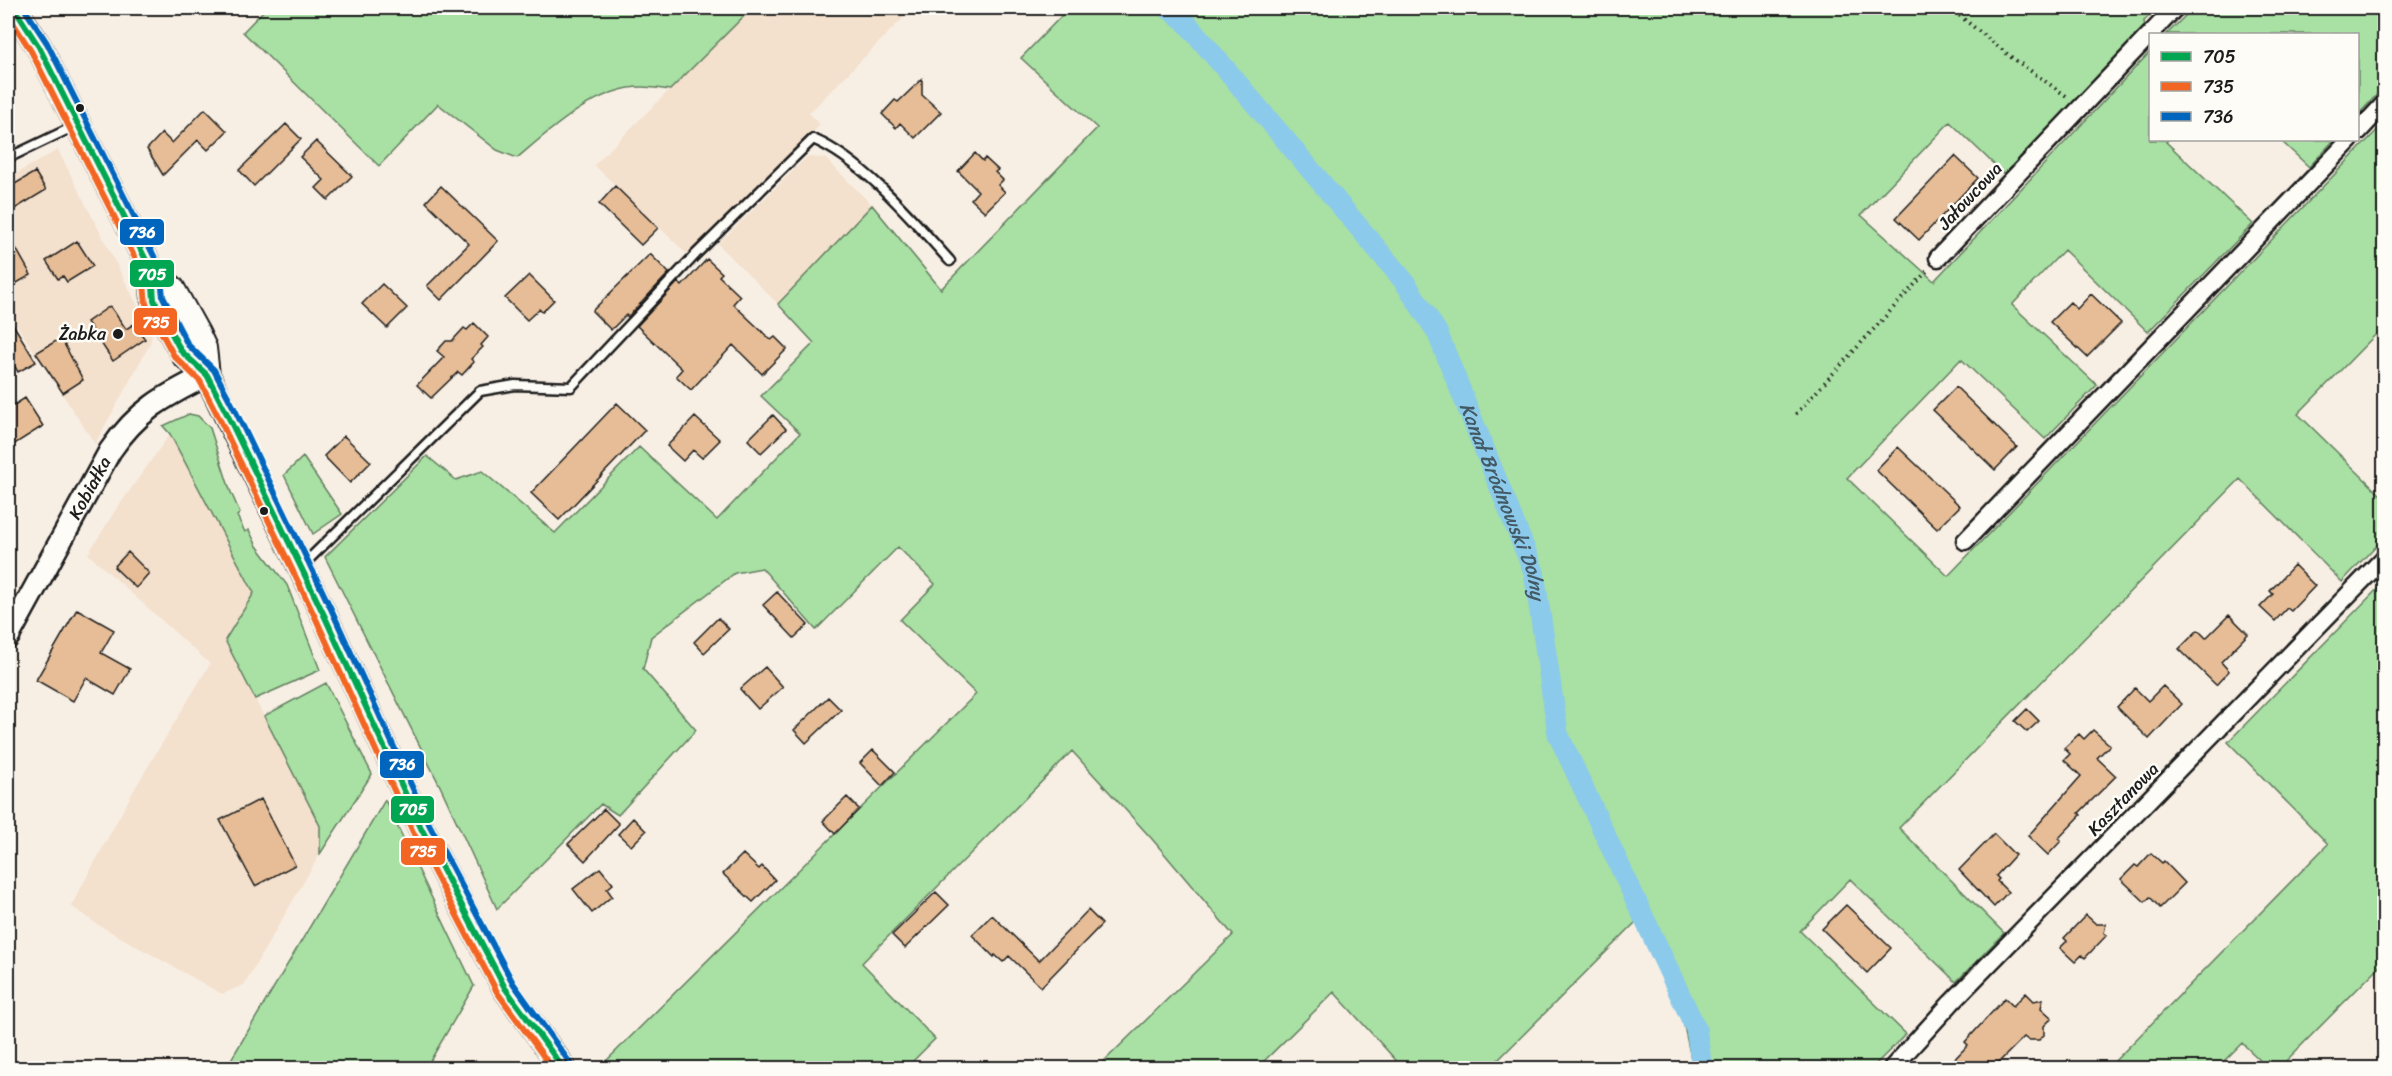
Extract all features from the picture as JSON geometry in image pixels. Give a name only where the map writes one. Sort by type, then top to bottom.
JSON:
[{"type":"main road","points":[[14,8],[31,33],[79,124],[152,272],[172,288],[197,333],[204,348],[207,375],[324,615],[421,828],[505,988],[563,1068]]},
{"type":"street","name":"Jałowcowa","points":[[2151,33],[2175,8]]},
{"type":"street","name":"Jałowcowa","points":[[1938,258],[2149,35]]},
{"type":"street","points":[[2359,131],[2385,104]]},
{"type":"street","points":[[1965,541],[2349,141]]},
{"type":"street","name":"Kobiałka","points":[[10,622],[122,433],[135,418],[155,404],[207,375]]},
{"type":"street","name":"Kasztanowa","points":[[1892,1068],[1951,1003],[2385,558]]},
{"type":"lane","points":[[8,152],[10,156],[79,124]]},
{"type":"lane","points":[[300,568],[480,391],[515,385],[572,387],[696,254],[813,139],[832,147],[900,205],[950,261]]},
{"type":"path","points":[[1950,8],[2011,57],[2080,106]]},
{"type":"path","name":"Jałowcowa","points":[[1796,414],[1938,258]]},
{"type":"shaded area","points":[[752,8],[913,8],[809,113],[820,125],[688,255],[594,165]]},
{"type":"shaded area","points":[[58,150],[152,334],[150,344],[95,444],[8,312],[8,178]]},
{"type":"shaded area","points":[[807,157],[825,158],[872,205],[778,304],[718,244]]},
{"type":"shaded area","points":[[170,434],[254,593],[225,640],[320,827],[320,854],[244,985],[222,994],[95,923],[71,906],[135,788],[210,664],[88,554],[115,511]]},
{"type":"green space","points":[[266,8],[752,8],[670,90],[642,87],[608,94],[559,123],[517,158],[497,150],[438,104],[379,166],[243,32]]},
{"type":"green space","points":[[1069,8],[2165,8],[2156,10],[2144,21],[2145,28],[2005,175],[1950,122],[1861,215],[1934,281],[2149,53],[2149,141],[2167,141],[2253,224],[2148,332],[2064,250],[2012,305],[2097,385],[2045,439],[1961,359],[1847,478],[1948,576],[2384,123],[2384,326],[2298,414],[2384,498],[2384,537],[2342,582],[2240,479],[1899,828],[2004,933],[1956,982],[1850,879],[1800,931],[1906,1034],[1872,1068],[1693,1068],[1681,1012],[1637,921],[1490,1068],[1403,1068],[1334,992],[1257,1068],[1097,1068],[1233,935],[1152,839],[1072,751],[862,963],[935,1039],[906,1068],[599,1068],[976,694],[900,620],[935,584],[898,547],[816,630],[762,568],[735,573],[651,637],[643,669],[696,730],[618,815],[601,804],[497,909],[441,788],[325,557],[427,456],[456,480],[482,471],[555,533],[639,447],[717,520],[800,433],[761,396],[814,343],[778,304],[872,205],[941,289],[1097,128],[1021,58]]},
{"type":"green space","points":[[2193,8],[2382,8],[2384,10],[2384,87],[2359,114],[2359,33],[2168,33]]},
{"type":"green space","points":[[2281,141],[2333,141],[2309,167]]},
{"type":"green space","points":[[189,414],[198,416],[210,428],[240,513],[237,516],[245,532],[249,530],[257,546],[287,585],[320,670],[255,699],[225,640],[254,593],[170,434],[163,426]]},
{"type":"green space","points":[[303,457],[342,514],[313,534],[284,475]]},
{"type":"green space","points":[[2384,582],[2384,962],[2279,1068],[2268,1068],[2242,1043],[2217,1068],[2108,1068],[2328,844],[2228,742]]},
{"type":"green space","points":[[326,683],[372,774],[320,854],[320,826],[264,716]]},
{"type":"green space","points":[[385,800],[474,986],[426,1068],[226,1068]]},
{"type":"building","points":[[922,79],[922,95],[941,112],[915,138],[900,123],[896,128],[882,114],[895,100],[898,102]]},
{"type":"building","points":[[205,109],[227,131],[208,150],[198,140],[163,175],[147,149],[162,133],[172,143]]},
{"type":"building","points":[[286,124],[301,139],[254,186],[239,170]]},
{"type":"building","points":[[316,141],[352,176],[328,200],[316,188],[324,180],[300,157]]},
{"type":"building","points":[[975,153],[983,161],[985,158],[998,170],[995,172],[1003,180],[998,185],[1005,192],[985,212],[971,199],[978,191],[958,171]]},
{"type":"building","points":[[1955,156],[1978,178],[1919,240],[1896,218]]},
{"type":"building","points":[[35,172],[46,190],[8,213],[8,188]]},
{"type":"building","points":[[441,186],[498,241],[441,300],[427,286],[469,244],[426,202]]},
{"type":"building","points":[[615,186],[658,228],[641,245],[599,204]]},
{"type":"building","points":[[8,234],[31,275],[8,288]]},
{"type":"building","points":[[77,241],[93,266],[67,282],[63,276],[58,279],[46,261]]},
{"type":"building","points":[[650,254],[669,273],[628,317],[626,315],[611,330],[592,311]]},
{"type":"building","points":[[707,259],[722,273],[719,276],[740,296],[733,304],[771,340],[775,337],[787,349],[762,374],[733,345],[691,390],[676,376],[682,369],[637,326],[678,282],[682,286]]},
{"type":"building","points":[[529,275],[554,300],[542,312],[539,309],[527,320],[505,298]]},
{"type":"building","points":[[382,284],[407,308],[387,328],[362,304]]},
{"type":"building","points":[[2091,294],[2121,323],[2087,357],[2050,322],[2070,302],[2077,309]]},
{"type":"building","name":"Żabka","points":[[110,306],[126,329],[134,324],[145,339],[113,361],[87,322]]},
{"type":"building","points":[[8,316],[36,362],[18,372],[8,355]]},
{"type":"building","points":[[474,323],[488,337],[481,345],[483,347],[471,359],[474,362],[462,375],[458,372],[431,398],[417,385],[444,357],[437,351],[446,341],[452,341],[464,328],[467,330]]},
{"type":"building","points":[[61,338],[83,380],[63,393],[36,353]]},
{"type":"building","points":[[1956,387],[2017,447],[1995,470],[1933,410]]},
{"type":"building","points":[[25,398],[43,426],[13,445],[8,436],[8,409]]},
{"type":"building","points":[[617,403],[645,430],[559,520],[531,493]]},
{"type":"building","points":[[773,415],[786,429],[761,453],[748,440]]},
{"type":"building","points":[[695,417],[720,440],[702,458],[693,450],[683,461],[667,446]]},
{"type":"building","points":[[344,436],[371,462],[350,483],[324,456]]},
{"type":"building","points":[[1898,447],[1960,506],[1937,529],[1876,470]]},
{"type":"building","points":[[128,552],[149,573],[136,588],[114,567]]},
{"type":"building","points":[[2294,565],[2315,586],[2291,611],[2287,608],[2275,621],[2260,607],[2273,594],[2270,591]]},
{"type":"building","points":[[777,592],[808,625],[794,638],[763,605]]},
{"type":"building","points":[[77,609],[114,630],[101,653],[130,669],[115,695],[86,678],[73,701],[36,680]]},
{"type":"building","points":[[2229,615],[2248,634],[2221,662],[2229,671],[2216,685],[2179,649],[2198,630],[2206,638]]},
{"type":"building","points":[[718,618],[729,629],[704,653],[694,642]]},
{"type":"building","points":[[765,667],[783,687],[758,709],[740,689]]},
{"type":"building","points":[[2163,686],[2182,704],[2149,739],[2117,707],[2135,688],[2148,701]]},
{"type":"building","points":[[828,697],[841,710],[806,743],[794,730]]},
{"type":"building","points":[[2027,709],[2039,721],[2027,732],[2015,721]]},
{"type":"building","points":[[2093,730],[2110,745],[2097,758],[2116,776],[2079,813],[2081,815],[2058,839],[2061,841],[2048,855],[2028,836],[2081,776],[2064,760],[2070,754],[2064,748],[2079,734],[2084,739]]},
{"type":"building","points":[[873,750],[895,772],[882,786],[860,763]]},
{"type":"building","points":[[847,797],[859,809],[835,834],[823,821]]},
{"type":"building","points":[[261,799],[295,865],[255,886],[220,820]]},
{"type":"building","points":[[604,809],[619,824],[585,861],[568,844]]},
{"type":"building","points":[[633,818],[646,831],[631,846],[618,834]]},
{"type":"building","points":[[1994,834],[2015,855],[1996,876],[1999,879],[1997,881],[2008,892],[1994,907],[1959,870]]},
{"type":"building","points":[[2151,853],[2162,863],[2164,861],[2185,883],[2160,908],[2150,897],[2145,902],[2121,879],[2135,865],[2138,867]]},
{"type":"building","points":[[743,854],[759,869],[762,866],[775,880],[753,902],[723,874]]},
{"type":"building","points":[[600,868],[613,884],[607,889],[612,896],[592,913],[573,889]]},
{"type":"building","points":[[936,892],[949,905],[905,948],[892,935]]},
{"type":"building","points":[[1846,905],[1891,948],[1867,973],[1822,929]]},
{"type":"building","points":[[1088,910],[1102,924],[1041,987],[1009,956],[1003,962],[995,955],[994,957],[972,935],[992,915],[1039,961]]},
{"type":"building","points":[[2086,915],[2096,924],[2106,924],[2104,933],[2107,935],[2085,958],[2082,955],[2075,962],[2060,948],[2067,941],[2064,938]]},
{"type":"building","points":[[2026,993],[2034,1001],[2043,999],[2041,1008],[2052,1018],[2044,1026],[2044,1035],[2039,1040],[2028,1040],[2024,1037],[1993,1068],[1946,1068],[1968,1045],[1965,1042],[2005,998],[2013,1006]]},
{"type":"waterway","name":"Kanał Bródnowski Dolny","points":[[1168,8],[1184,20],[1404,281],[1437,332],[1534,572],[1558,734],[1696,1029],[1702,1068]]},
{"type":"transit line","name":"705","points":[[14,8],[39,47],[152,272],[154,300],[181,351],[207,375],[227,414],[324,615],[421,828],[505,988],[563,1068]]},
{"type":"transit line","name":"736","points":[[24,8],[47,43],[160,268],[163,297],[188,345],[214,370],[235,410],[332,611],[429,824],[513,983],[570,1063]]},
{"type":"transit line","name":"735","points":[[8,15],[31,51],[143,274],[146,304],[174,356],[200,381],[219,418],[316,619],[413,832],[497,992],[552,1068]]},
{"type":"place","name":"Żabka","points":[[118,334]]}]
